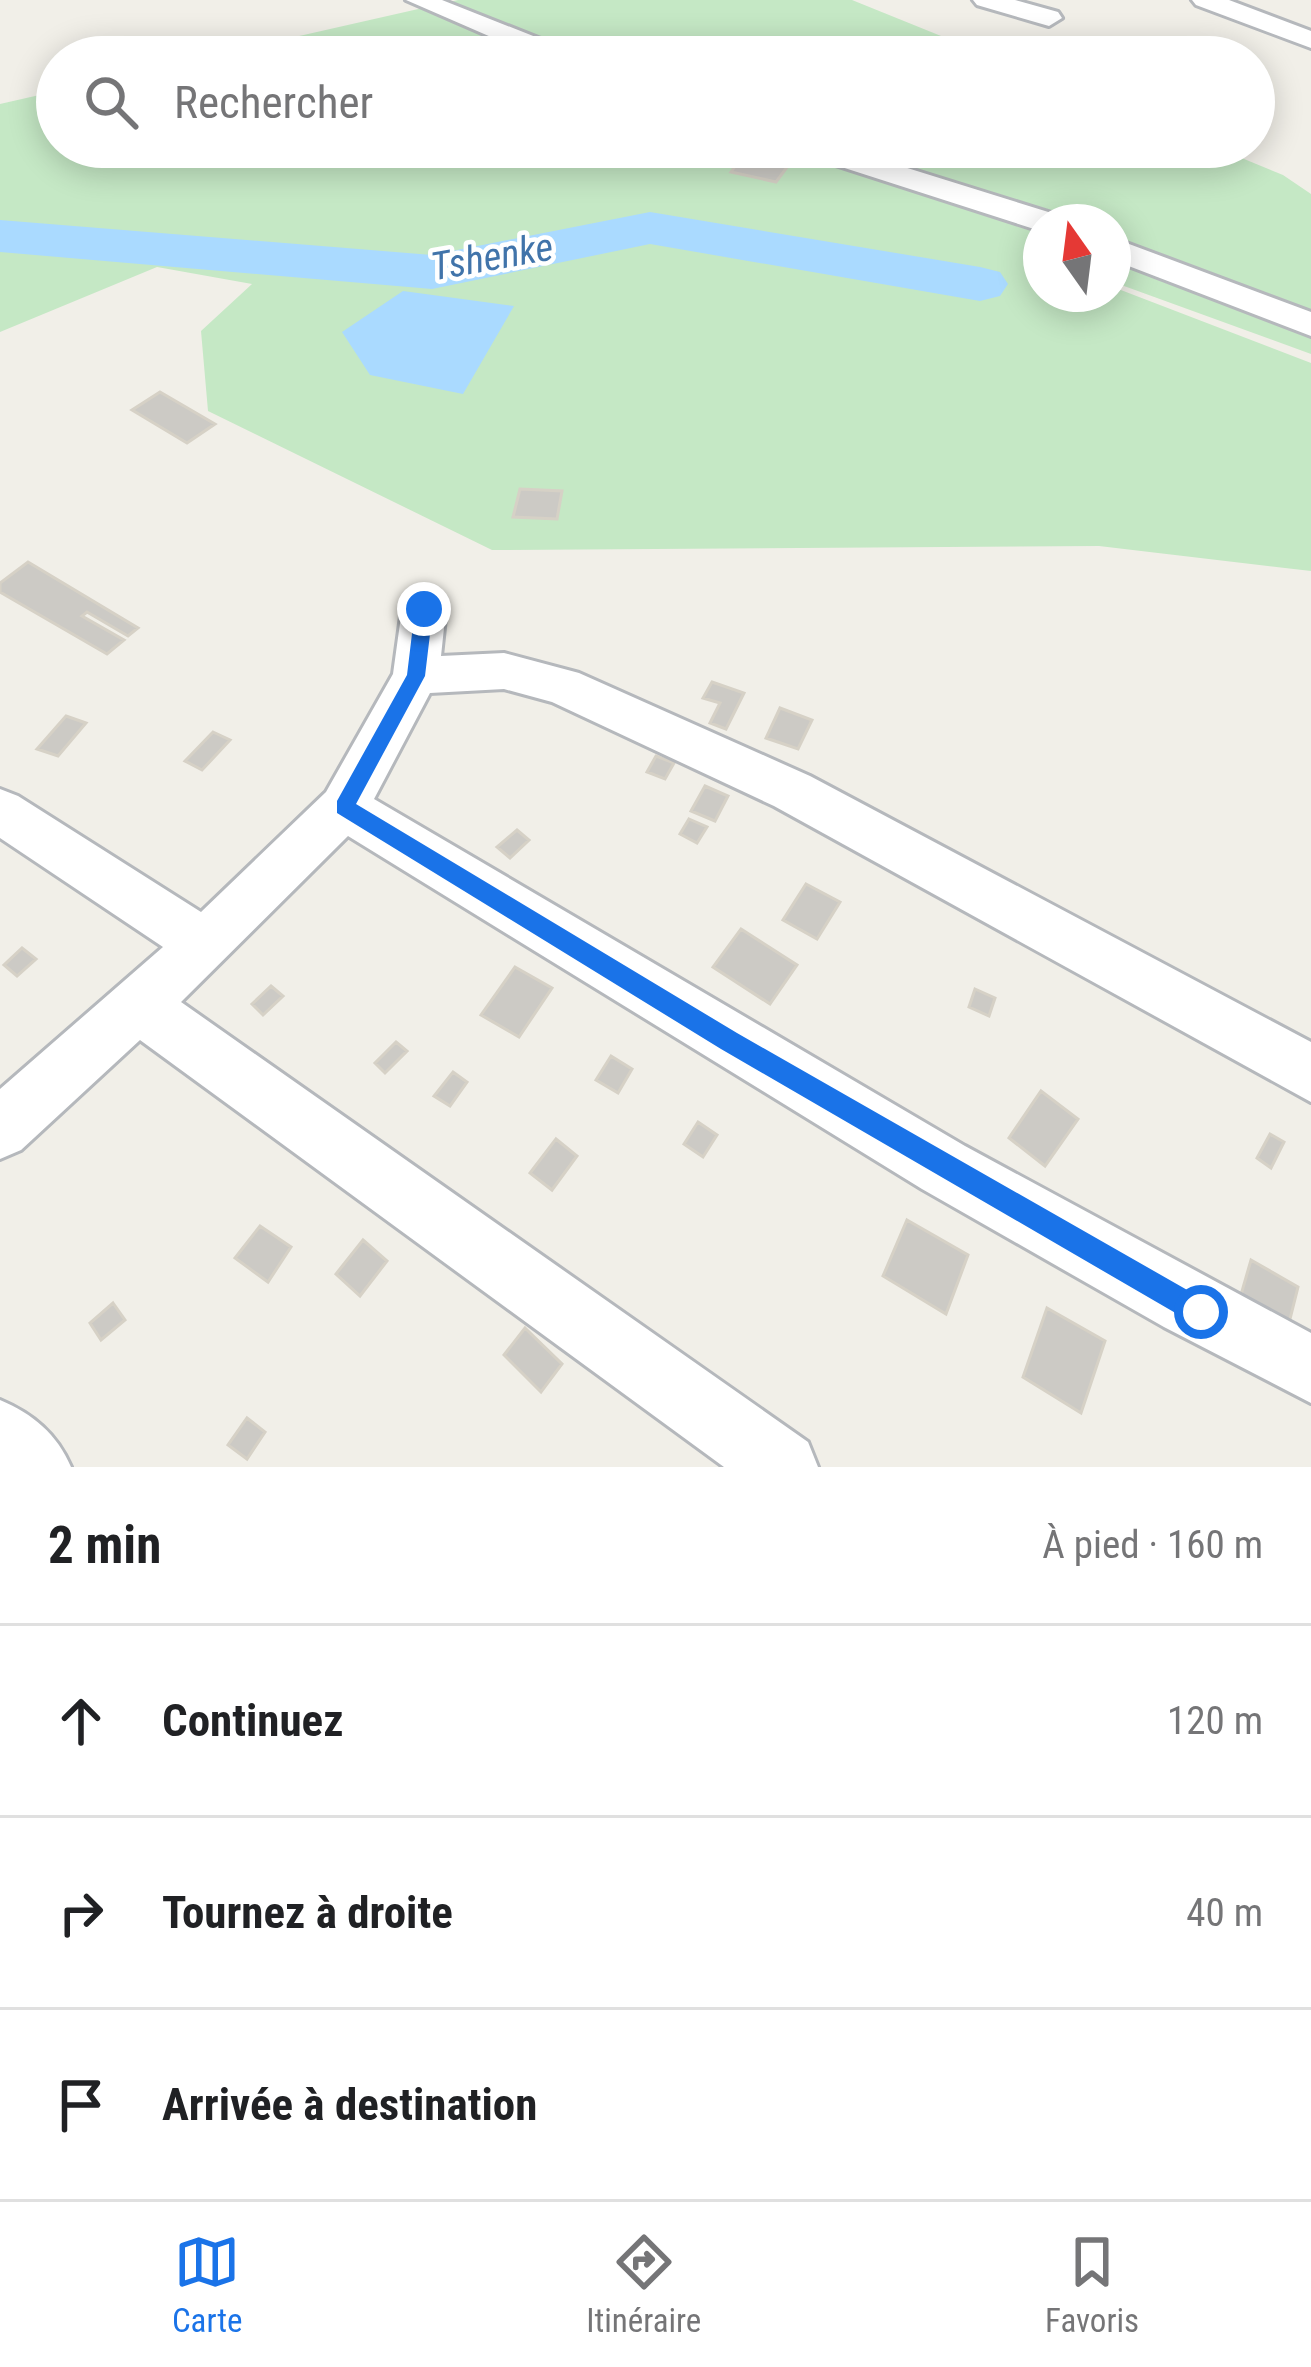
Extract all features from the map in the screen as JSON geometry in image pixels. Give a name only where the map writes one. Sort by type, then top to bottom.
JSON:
[{"type":"street","points":[[418,0],[508,36]]},
{"type":"street","points":[[986,0],[1049,18]]},
{"type":"street","points":[[1205,0],[1311,40]]},
{"type":"street","points":[[875,168],[1023,215]]},
{"type":"street","points":[[1131,255],[1311,325]]},
{"type":"street","points":[[0,1130],[205,945],[344,807],[416,676],[424,609]]},
{"type":"street","points":[[416,676],[504,671],[563,686],[792,791],[1311,1073]]},
{"type":"street","points":[[344,807],[729,1041],[1201,1312],[1311,1370]]},
{"type":"street","points":[[0,811],[205,945]]},
{"type":"street","points":[[138,1006],[783,1467]]},
{"type":"street","points":[[0,1436],[36,1467]]},
{"type":"green space","points":[[458,0],[852,0],[941,36],[299,36]]},
{"type":"green space","points":[[36,96],[36,168],[1266,168],[1311,194],[1311,354],[1131,289],[1131,204],[1023,204],[1023,312],[1131,312],[1131,294],[1311,363],[1311,571],[1099,546],[492,550],[208,411],[201,331],[252,284],[157,267],[0,332],[0,104]]},
{"type":"water","points":[[403,291],[514,306],[463,394],[370,375],[342,332]]},
{"type":"building","points":[[734,168],[786,168],[776,182],[731,172]]},
{"type":"building","points":[[160,392],[215,424],[187,443],[132,410]]},
{"type":"building","points":[[520,489],[562,491],[557,519],[513,517]]},
{"type":"building","points":[[28,562],[138,628],[128,636],[87,612],[82,616],[124,640],[107,654],[0,592],[0,583]]},
{"type":"building","points":[[712,682],[744,693],[726,729],[710,723],[720,703],[703,698]]},
{"type":"building","points":[[780,708],[812,720],[798,749],[766,738]]},
{"type":"building","points":[[66,716],[86,723],[58,756],[37,749]]},
{"type":"building","points":[[213,732],[230,740],[202,770],[185,761]]},
{"type":"building","points":[[656,756],[674,763],[665,779],[647,772]]},
{"type":"building","points":[[705,786],[728,796],[715,821],[691,811]]},
{"type":"building","points":[[689,819],[707,827],[697,843],[680,834]]},
{"type":"building","points":[[517,830],[529,840],[510,858],[497,847]]},
{"type":"building","points":[[806,884],[840,902],[817,939],[783,920]]},
{"type":"building","points":[[741,929],[797,965],[770,1004],[713,967]]},
{"type":"building","points":[[22,948],[36,959],[17,976],[4,965]]},
{"type":"building","points":[[515,967],[552,988],[519,1037],[481,1015]]},
{"type":"building","points":[[271,986],[283,996],[263,1015],[252,1004]]},
{"type":"building","points":[[975,989],[995,998],[989,1016],[969,1007]]},
{"type":"building","points":[[396,1042],[407,1051],[385,1073],[375,1063]]},
{"type":"building","points":[[611,1056],[632,1069],[618,1093],[596,1080]]},
{"type":"building","points":[[453,1072],[467,1082],[450,1106],[434,1096]]},
{"type":"building","points":[[1041,1091],[1078,1119],[1045,1166],[1009,1138]]},
{"type":"building","points":[[698,1122],[717,1135],[703,1157],[684,1144]]},
{"type":"building","points":[[1270,1134],[1284,1142],[1271,1168],[1257,1158]]},
{"type":"building","points":[[556,1139],[577,1156],[552,1190],[530,1173]]},
{"type":"building","points":[[907,1220],[968,1255],[946,1314],[883,1276]]},
{"type":"building","points":[[260,1226],[291,1247],[268,1282],[235,1258]]},
{"type":"building","points":[[363,1240],[387,1261],[360,1296],[336,1274]]},
{"type":"building","points":[[1251,1260],[1298,1287],[1283,1347],[1234,1319]]},
{"type":"building","points":[[113,1303],[125,1320],[101,1340],[90,1323]]},
{"type":"building","points":[[1047,1308],[1105,1341],[1081,1413],[1023,1377]]},
{"type":"building","points":[[525,1328],[562,1364],[541,1392],[504,1355]]},
{"type":"building","points":[[247,1418],[265,1432],[247,1459],[228,1445]]},
{"type":"waterway","name":"Tshenke","points":[[0,236],[432,272],[650,228],[980,284]]},
{"type":"route","points":[[424,609],[416,676],[344,807],[729,1041],[1201,1312]]}]
